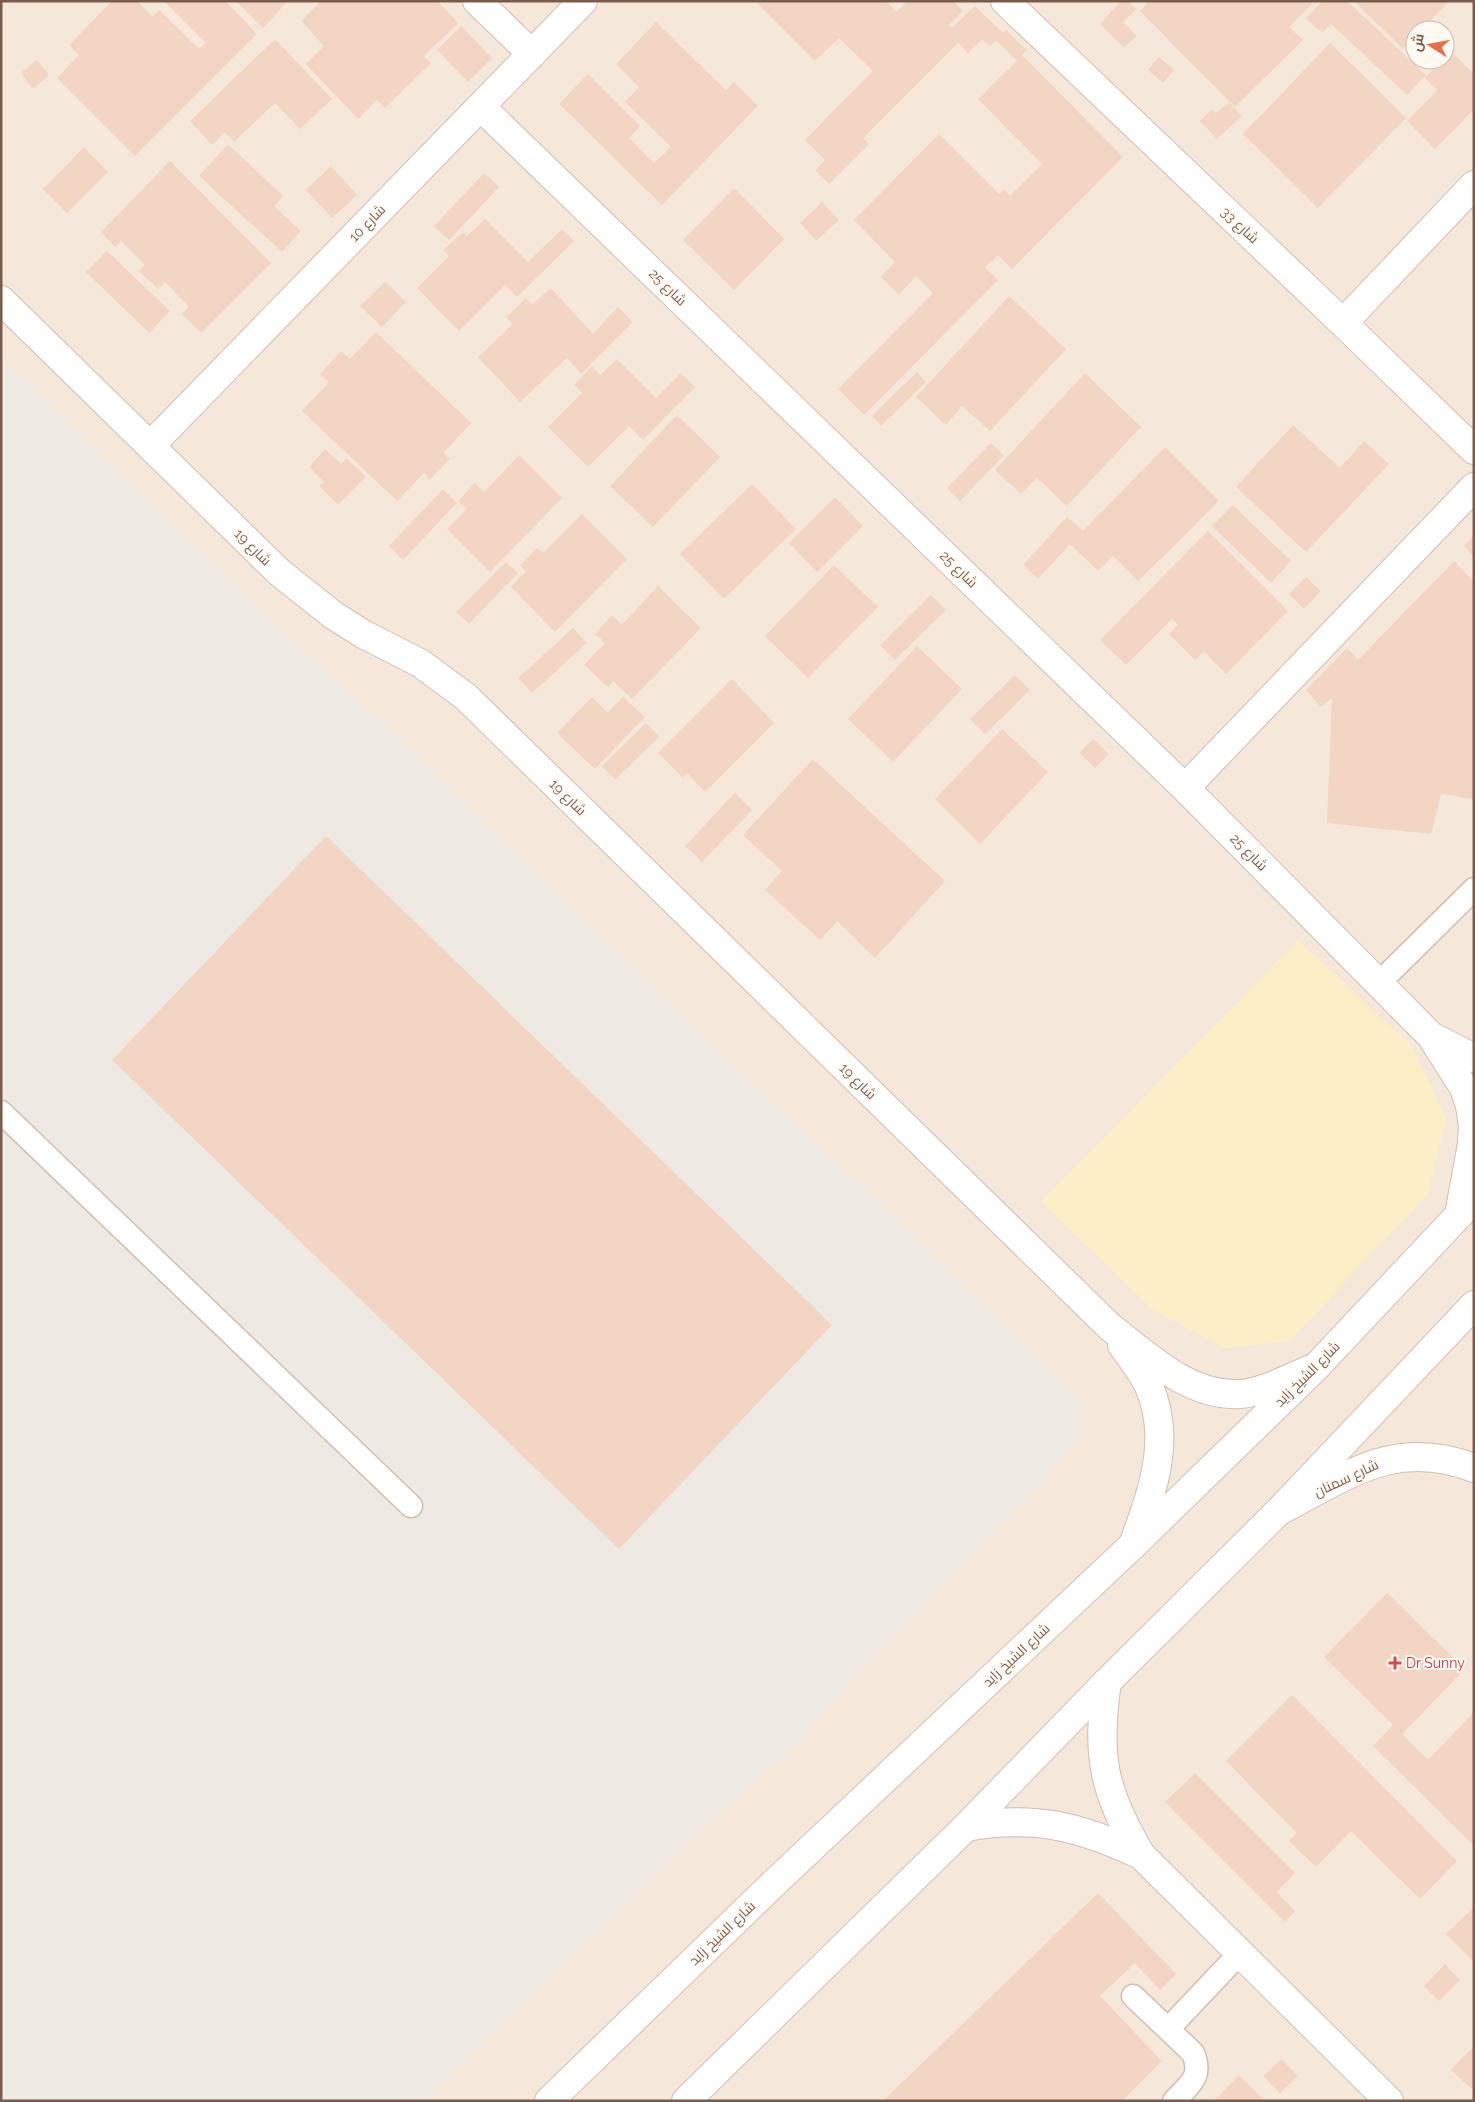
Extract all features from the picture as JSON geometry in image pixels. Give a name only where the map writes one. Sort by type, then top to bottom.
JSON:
[{"type":"street","points":[[477,1],[532,54]]},
{"type":"street","name":"شارع 10","points":[[151,445],[583,1]]},
{"type":"street","name":"شارع 33","points":[[1004,1],[1474,450]]},
{"type":"street","name":"شارع 25","points":[[481,107],[1185,788],[1431,1036],[1464,1088],[1470,1106],[1473,1125],[1466,1207]]},
{"type":"street","points":[[1343,323],[1474,185]]},
{"type":"street","name":"شارع 19","points":[[1,300],[279,572],[305,595],[363,634],[420,662],[466,697],[1110,1327]]},
{"type":"street","points":[[1185,788],[1474,488]]},
{"type":"street","name":"شارع 25","points":[[1431,1036],[1474,1058]]},
{"type":"street","name":"شارع الشيخ زايد","points":[[549,2101],[770,1887],[1133,1545],[1316,1366],[1466,1207]]},
{"type":"street","points":[[686,2101],[966,1827],[1107,1682],[1279,1511],[1474,1305]]},
{"type":"street","points":[[1110,1327],[1175,1376],[1196,1387],[1218,1393],[1241,1394],[1263,1389],[1316,1366]]},
{"type":"street","points":[[1110,1327],[1147,1382],[1155,1402],[1159,1423],[1160,1444],[1154,1487],[1133,1545]]},
{"type":"street","name":"شارع سمنان","points":[[1279,1511],[1352,1472],[1377,1462],[1404,1456],[1431,1456],[1474,1468]]},
{"type":"street","points":[[1107,1682],[1101,1719],[1102,1755],[1107,1782],[1122,1823],[1141,1855],[1389,2101]]},
{"type":"street","points":[[966,1827],[998,1822],[1035,1822],[1081,1831],[1108,1839],[1141,1855]]},
{"type":"lane","points":[[1379,983],[1474,889]]},
{"type":"lane","points":[[1,1112],[411,1506]]},
{"type":"lane","points":[[1168,2029],[1240,1953]]},
{"type":"lane","points":[[1132,1996],[1193,2053],[1198,2064],[1196,2076],[1174,2101]]},
{"type":"shaded area","points":[[1,1],[1474,1],[1474,2101],[1,2101]]},
{"type":"shaded area","points":[[1,361],[345,689],[1082,1401],[1078,1441],[796,1742],[421,2101],[1,2101]]},
{"type":"sand","points":[[1298,940],[1412,1046],[1446,1119],[1428,1194],[1290,1341],[1224,1348],[1155,1311],[1041,1202]]},
{"type":"building","points":[[112,1],[137,1],[153,17],[159,10],[199,49],[206,43],[164,1],[225,1],[257,34],[135,156],[57,78],[79,55],[69,45]]},
{"type":"building","points":[[236,1],[288,1],[263,28]]},
{"type":"building","points":[[321,1],[438,1],[458,23],[424,56],[431,63],[385,108],[377,100],[358,119],[306,64],[324,46],[301,21]]},
{"type":"building","points":[[755,1],[886,1],[897,12],[907,1],[953,1],[963,11],[949,25],[952,28],[975,6],[1003,33],[1006,30],[1027,50],[1022,55],[1123,157],[1012,269],[998,255],[985,267],[998,280],[864,415],[838,389],[933,293],[916,276],[899,295],[881,277],[895,262],[854,220],[939,134],[999,194],[1004,189],[1010,196],[1042,164],[978,99],[1017,61],[996,40],[990,46],[982,39],[968,53],[958,43],[863,138],[869,144],[829,184],[815,170],[825,160],[805,140],[873,71],[839,38],[815,61]]},
{"type":"building","points":[[1121,1],[1128,1],[1136,9],[1123,22],[1137,36],[1124,48],[1100,24]]},
{"type":"building","points":[[1149,1],[1308,1],[1312,4],[1289,27],[1303,40],[1235,107],[1140,11]]},
{"type":"building","points":[[1322,1],[1347,1],[1405,55],[1405,70],[1421,70],[1426,75],[1407,95],[1331,24],[1322,33],[1306,18]]},
{"type":"building","points":[[1354,1],[1449,1],[1431,20],[1405,20],[1405,47],[1403,49]]},
{"type":"building","points":[[656,22],[726,90],[734,82],[758,106],[662,205],[559,104],[588,74],[640,126],[629,138],[654,163],[671,147],[625,102],[639,87],[616,64]]},
{"type":"building","points":[[461,26],[492,58],[468,82],[437,50]]},
{"type":"building","points":[[275,39],[332,99],[300,129],[275,103],[234,142],[225,132],[212,145],[190,121]]},
{"type":"building","points":[[1330,43],[1406,118],[1318,208],[1243,134]]},
{"type":"building","points":[[1455,56],[1474,74],[1474,109],[1435,149],[1407,121],[1437,90],[1425,78],[1432,70],[1455,70]]},
{"type":"building","points":[[1159,57],[1174,70],[1163,83],[1148,70]]},
{"type":"building","points":[[37,60],[49,75],[33,89],[21,73]]},
{"type":"building","points":[[1229,102],[1242,116],[1217,139],[1200,121],[1212,109],[1216,113]]},
{"type":"building","points":[[228,144],[283,196],[274,206],[301,231],[282,252],[199,176]]},
{"type":"building","points":[[84,147],[108,172],[67,213],[43,189]]},
{"type":"building","points":[[170,161],[271,263],[201,333],[182,314],[189,307],[165,282],[158,289],[139,271],[145,265],[121,241],[115,247],[101,232]]},
{"type":"building","points":[[331,166],[357,195],[332,218],[306,190]]},
{"type":"building","points":[[484,173],[499,187],[449,240],[434,226]]},
{"type":"building","points":[[734,188],[784,239],[734,290],[683,240]]},
{"type":"building","points":[[822,202],[839,220],[816,241],[800,223]]},
{"type":"building","points":[[485,219],[528,262],[562,229],[574,241],[517,297],[505,285],[459,331],[417,288],[449,256],[443,250],[463,232],[467,236]]},
{"type":"building","points":[[107,251],[170,311],[149,333],[86,272]]},
{"type":"building","points":[[385,282],[406,302],[382,327],[360,306]]},
{"type":"building","points":[[551,288],[593,334],[618,307],[633,322],[581,374],[567,358],[520,402],[478,357],[513,324],[506,317],[526,298],[532,305]]},
{"type":"building","points":[[1009,296],[1066,349],[990,431],[962,406],[946,425],[916,397]]},
{"type":"building","points":[[376,332],[471,423],[443,453],[450,459],[430,479],[424,473],[397,501],[302,411],[329,382],[320,374],[341,351],[350,359]]},
{"type":"building","points":[[617,359],[656,398],[681,373],[695,387],[643,440],[629,426],[588,467],[548,427],[582,393],[574,385],[592,366],[600,375]]},
{"type":"building","points":[[917,372],[926,382],[881,426],[872,416]]},
{"type":"building","points":[[1085,373],[1141,427],[1067,506],[1037,478],[1021,494],[995,470]]},
{"type":"building","points":[[677,415],[720,457],[653,527],[610,486]]},
{"type":"building","points":[[1293,425],[1340,468],[1364,441],[1389,464],[1306,552],[1236,487]]},
{"type":"building","points":[[991,443],[1004,455],[960,501],[947,488]]},
{"type":"building","points":[[1165,447],[1219,501],[1138,581],[1113,556],[1098,571],[1070,544],[1038,579],[1023,565],[1067,517],[1083,531]]},
{"type":"building","points":[[325,449],[341,464],[346,458],[366,477],[338,505],[319,486],[324,482],[309,467]]},
{"type":"building","points":[[519,455],[562,498],[490,572],[447,529],[467,509],[458,501],[475,483],[484,492]]},
{"type":"building","points":[[752,484],[796,529],[724,599],[680,554]]},
{"type":"building","points":[[443,489],[457,503],[403,560],[389,546]]},
{"type":"building","points":[[835,497],[863,526],[817,572],[789,543]]},
{"type":"building","points":[[1233,505],[1291,561],[1271,583],[1212,526]]},
{"type":"building","points":[[582,514],[627,559],[555,632],[511,587],[526,571],[520,565],[537,548],[543,553]]},
{"type":"building","points":[[1208,531],[1288,611],[1226,674],[1204,651],[1195,660],[1169,634],[1178,625],[1172,619],[1126,665],[1100,640]]},
{"type":"building","points":[[1474,536],[1474,557],[1464,546]]},
{"type":"building","points":[[1454,561],[1474,582],[1474,799],[1441,794],[1431,834],[1327,823],[1332,698],[1321,707],[1306,690],[1347,648],[1358,660]]},
{"type":"building","points":[[506,562],[518,573],[469,624],[456,612]]},
{"type":"building","points":[[834,565],[878,607],[808,678],[765,636]]},
{"type":"building","points":[[1306,577],[1321,591],[1304,609],[1289,594]]},
{"type":"building","points":[[658,586],[701,628],[632,699],[613,681],[608,687],[584,665],[605,643],[595,634],[612,615],[622,625]]},
{"type":"building","points":[[931,595],[946,610],[895,660],[880,645]]},
{"type":"building","points":[[573,628],[587,643],[532,693],[518,678]]},
{"type":"building","points":[[917,646],[962,689],[893,762],[848,719]]},
{"type":"building","points":[[1015,675],[1030,690],[985,734],[970,719]]},
{"type":"building","points":[[732,679],[774,723],[705,792],[688,774],[683,778],[658,753]]},
{"type":"building","points":[[592,697],[608,713],[623,697],[645,717],[595,769],[557,733]]},
{"type":"building","points":[[646,723],[659,737],[615,780],[602,766]]},
{"type":"building","points":[[1002,729],[1048,772],[980,844],[935,799]]},
{"type":"building","points":[[1093,739],[1109,754],[1095,768],[1080,753]]},
{"type":"building","points":[[813,759],[945,881],[875,958],[837,921],[820,940],[765,890],[782,871],[743,835]]},
{"type":"building","points":[[735,793],[752,810],[702,862],[685,846]]},
{"type":"building","points":[[326,836],[832,1325],[619,1549],[112,1060]]},
{"type":"building","name":"Dr Sunny","points":[[1387,1593],[1465,1669],[1402,1734],[1428,1760],[1474,1712],[1474,1846],[1373,1746],[1393,1725],[1324,1657]]},
{"type":"building","points":[[1292,1695],[1457,1861],[1420,1899],[1351,1831],[1316,1867],[1289,1841],[1297,1833],[1226,1761]]},
{"type":"building","points":[[1195,1773],[1295,1873],[1277,1892],[1295,1911],[1285,1922],[1165,1802]]},
{"type":"building","points":[[1098,1893],[1176,1974],[1160,1990],[1135,1963],[1100,1996],[1162,2061],[1122,2101],[883,2101]]},
{"type":"building","points":[[1474,1907],[1474,1962],[1446,1934]]},
{"type":"building","points":[[1445,1964],[1460,1980],[1439,2001],[1424,1986]]},
{"type":"building","points":[[1474,2046],[1474,2091],[1451,2070]]},
{"type":"building","points":[[1281,2059],[1298,2076],[1280,2093],[1263,2076]]},
{"type":"building","points":[[1239,2075],[1265,2101],[1214,2101]]},
{"type":"place","name":"Dr Sunny","points":[[1395,1663]]}]
